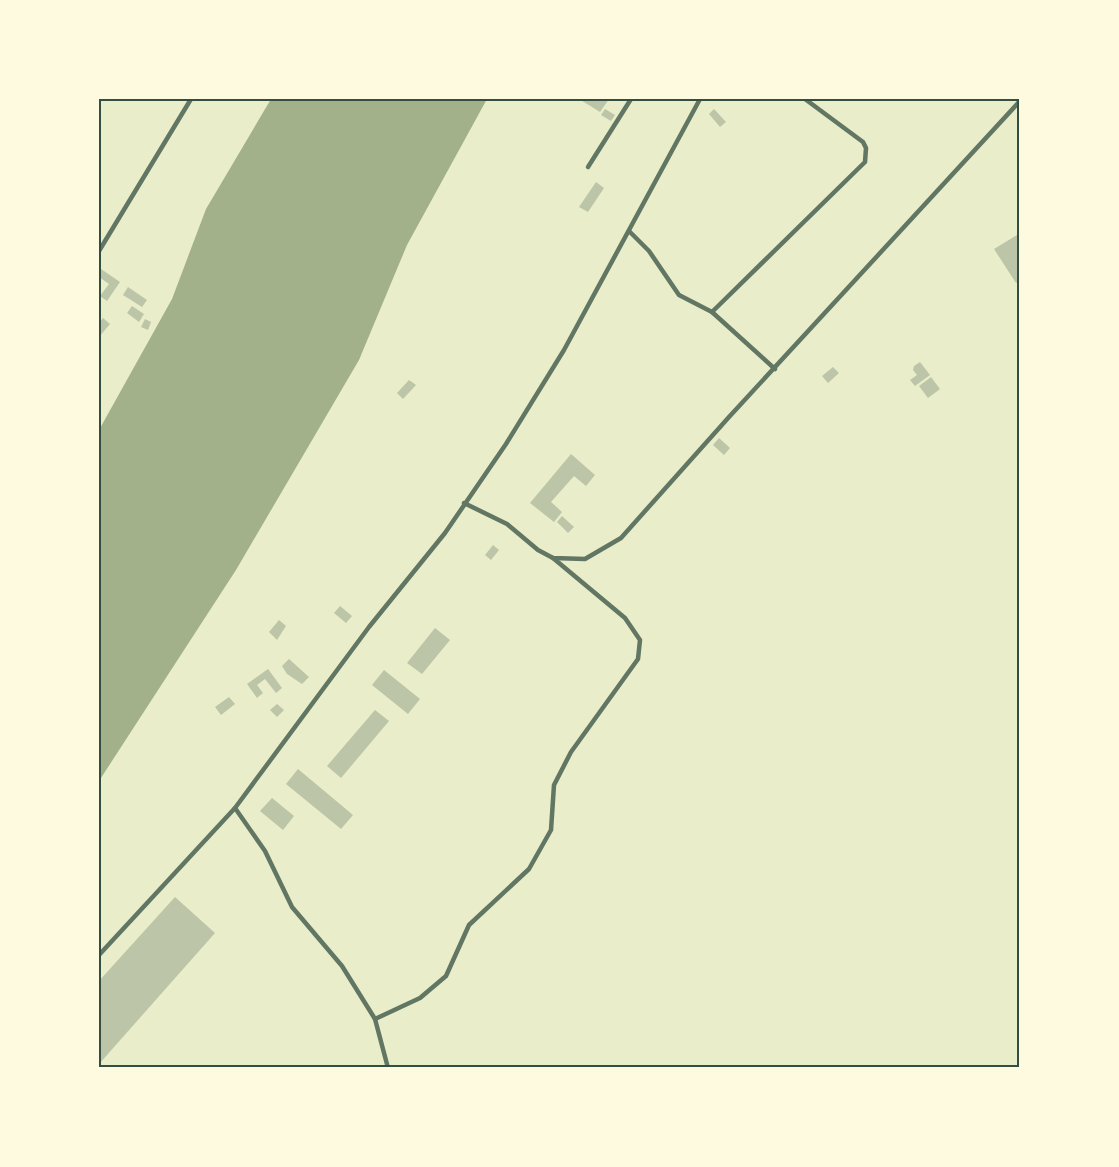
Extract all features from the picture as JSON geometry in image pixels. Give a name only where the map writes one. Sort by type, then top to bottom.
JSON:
[{"type":"street","points":[[99,251],[191,99]]},
{"type":"street","points":[[588,167],[631,99]]},
{"type":"street","points":[[99,955],[235,808],[369,627],[445,533],[506,444],[558,360],[630,232],[700,99]]},
{"type":"street","points":[[712,312],[865,162],[866,148],[863,142],[805,99]]},
{"type":"street","points":[[553,558],[585,559],[621,538],[729,417],[1020,101]]},
{"type":"street","points":[[630,232],[649,251],[678,295],[712,312],[775,369]]},
{"type":"street","points":[[375,1019],[420,998],[446,976],[469,925],[529,870],[551,830],[554,785],[571,752],[638,659],[640,640],[625,618],[553,558],[538,550],[507,524],[464,503]]},
{"type":"street","points":[[235,808],[265,851],[292,907],[342,966],[375,1019],[388,1068]]},
{"type":"shaded area","points":[[271,99],[487,99],[407,245],[359,360],[236,570],[99,781],[99,430],[172,299],[206,209]]},
{"type":"building","points":[[579,99],[609,99],[600,112]]},
{"type":"building","points":[[605,109],[615,115],[611,121],[601,115]]},
{"type":"building","points":[[714,109],[726,122],[720,127],[709,114]]},
{"type":"building","points":[[596,182],[604,188],[588,212],[579,207]]},
{"type":"building","points":[[1017,235],[1020,240],[1020,281],[1016,283],[994,249]]},
{"type":"building","points":[[101,269],[120,282],[107,301],[100,296],[109,284],[99,277]]},
{"type":"building","points":[[128,287],[147,300],[142,307],[123,295]]},
{"type":"building","points":[[132,306],[144,314],[139,322],[127,313]]},
{"type":"building","points":[[103,318],[110,324],[99,337],[99,323]]},
{"type":"building","points":[[145,319],[151,322],[148,330],[141,327]]},
{"type":"building","points":[[920,362],[930,375],[915,386],[910,380],[917,375],[913,370],[914,366]]},
{"type":"building","points":[[833,367],[839,373],[828,383],[822,376]]},
{"type":"building","points":[[931,377],[940,389],[928,398],[919,386]]},
{"type":"building","points":[[409,380],[416,385],[403,399],[397,393]]},
{"type":"building","points":[[719,438],[730,448],[724,455],[713,445]]},
{"type":"building","points":[[571,454],[595,475],[586,486],[574,476],[551,502],[562,512],[554,522],[530,503]]},
{"type":"building","points":[[562,516],[574,527],[568,533],[557,522]]},
{"type":"building","points":[[493,545],[499,550],[491,560],[485,555]]},
{"type":"building","points":[[340,606],[352,616],[346,623],[334,613]]},
{"type":"building","points":[[279,620],[286,626],[277,640],[269,632]]},
{"type":"building","points":[[435,628],[450,640],[422,674],[407,663]]},
{"type":"building","points":[[289,659],[309,677],[302,684],[287,674],[282,666]]},
{"type":"building","points":[[268,669],[282,688],[276,693],[265,679],[257,685],[263,693],[257,698],[247,684]]},
{"type":"building","points":[[384,670],[420,699],[408,714],[372,685]]},
{"type":"building","points":[[229,697],[235,704],[221,715],[215,707]]},
{"type":"building","points":[[277,704],[284,710],[277,717],[270,710]]},
{"type":"building","points":[[375,710],[389,721],[341,778],[327,766]]},
{"type":"building","points":[[298,769],[353,815],[341,829],[286,784]]},
{"type":"building","points":[[272,798],[294,816],[283,830],[260,811]]},
{"type":"building","points":[[175,897],[215,933],[99,1064],[99,981]]}]
